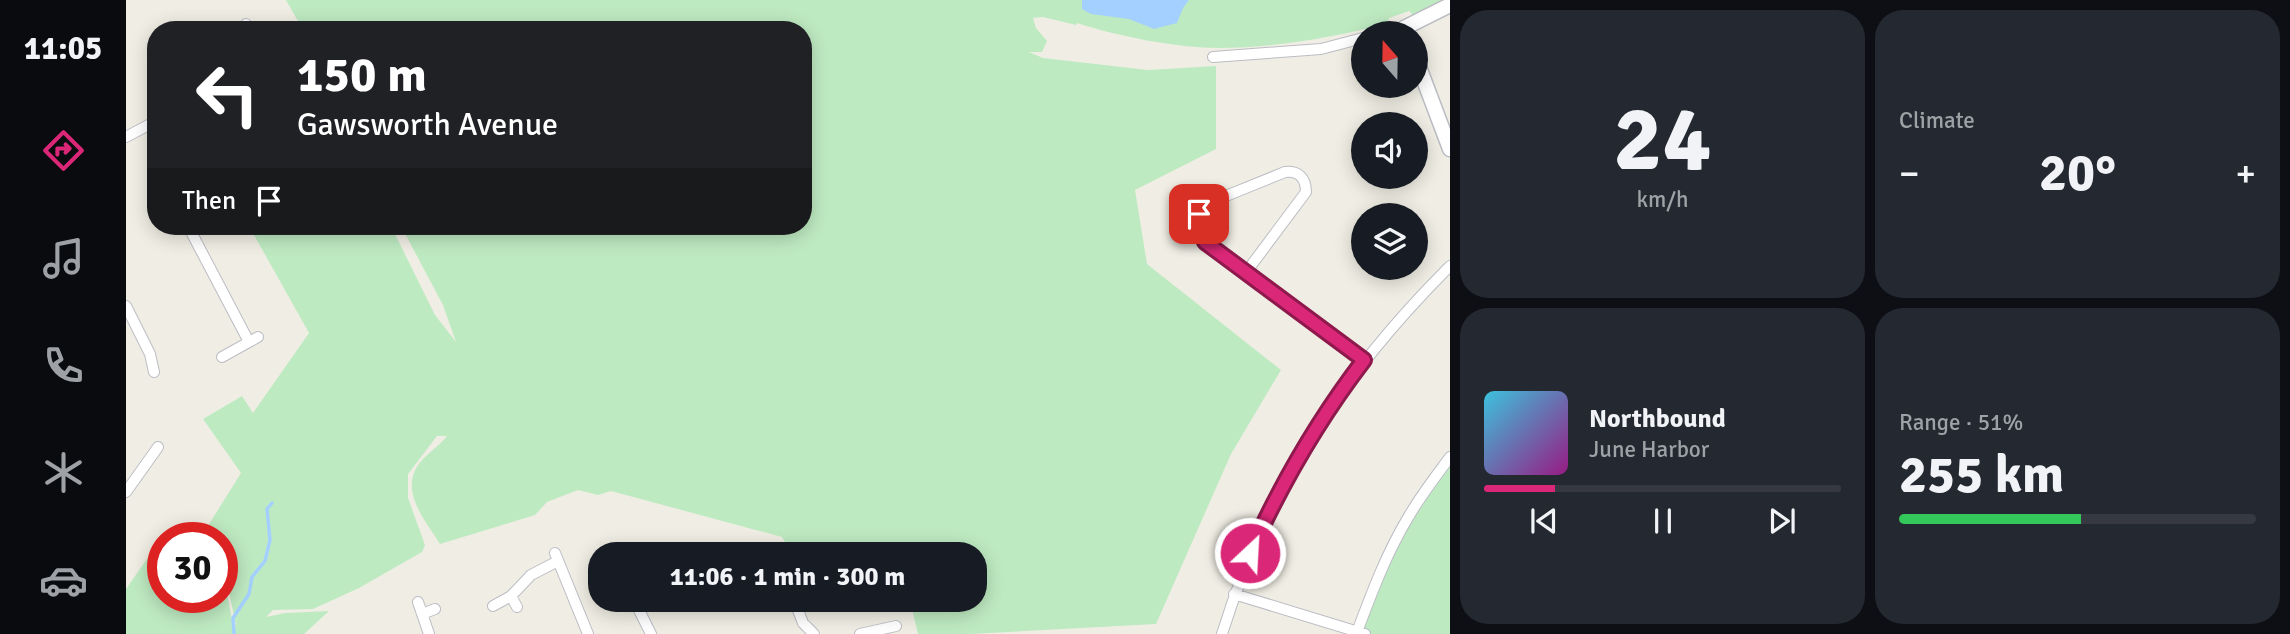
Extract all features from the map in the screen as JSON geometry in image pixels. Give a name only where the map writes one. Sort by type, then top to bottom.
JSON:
[{"type":"street","points":[[1422,21],[1450,5]]},
{"type":"street","points":[[1213,57],[1321,49],[1351,41]]},
{"type":"street","points":[[1428,91],[1450,149]]},
{"type":"street","points":[[126,137],[147,126]]},
{"type":"street","points":[[1247,271],[1306,192],[1305,183],[1295,172],[1285,172],[1216,200],[1203,208],[1197,225],[1205,242],[1364,360]]},
{"type":"street","points":[[193,235],[254,340],[222,357]]},
{"type":"street","points":[[1222,634],[1234,594],[1279,492],[1313,432],[1364,360],[1405,312],[1450,266]]},
{"type":"street","points":[[126,306],[150,354],[154,372]]},
{"type":"street","points":[[126,492],[158,447]]},
{"type":"street","points":[[1234,594],[1361,633],[1376,581],[1399,535],[1450,457]]},
{"type":"street","points":[[493,606],[511,596],[531,575],[556,557],[589,634]]},
{"type":"street","points":[[511,596],[517,607]]},
{"type":"street","points":[[418,601],[429,634]]},
{"type":"street","points":[[422,614],[435,609]]},
{"type":"street","points":[[640,612],[651,634]]},
{"type":"street","points":[[799,612],[803,623],[814,634]]},
{"type":"street","points":[[860,634],[896,626]]},
{"type":"green space","points":[[286,0],[1441,0],[1413,15],[1409,11],[1389,18],[1388,21],[1351,21],[1351,32],[1304,41],[1240,48],[1166,44],[1077,23],[1076,25],[1043,17],[1033,18],[1036,28],[1047,41],[1042,52],[1029,52],[1043,58],[1148,70],[1216,66],[1216,149],[1135,190],[1147,264],[1281,370],[1231,454],[1156,624],[971,634],[918,634],[913,612],[987,612],[987,542],[785,542],[782,537],[611,491],[598,495],[578,490],[547,502],[535,515],[440,544],[420,513],[412,492],[415,470],[447,436],[437,436],[408,474],[408,498],[425,545],[422,552],[359,588],[313,609],[273,610],[266,617],[285,613],[329,611],[304,634],[126,634],[126,589],[147,559],[147,613],[231,613],[233,625],[236,625],[233,613],[238,613],[238,522],[210,522],[241,473],[203,419],[242,396],[253,413],[309,333],[254,235],[395,235],[435,315],[456,342],[443,305],[406,235],[812,235],[812,21],[298,21]]},
{"type":"green space","points":[[1450,457],[1450,634],[1357,632],[1387,559]]},
{"type":"water","points":[[1082,0],[1189,0],[1177,23],[1154,29],[1129,19],[1091,14],[1082,9]]},
{"type":"waterway","points":[[234,634],[233,618],[249,594],[252,577],[265,561],[270,540],[267,509],[272,503]]},
{"type":"route","points":[[1199,214],[1198,231],[1205,242],[1364,360],[1313,432],[1279,492],[1250,553]]}]
